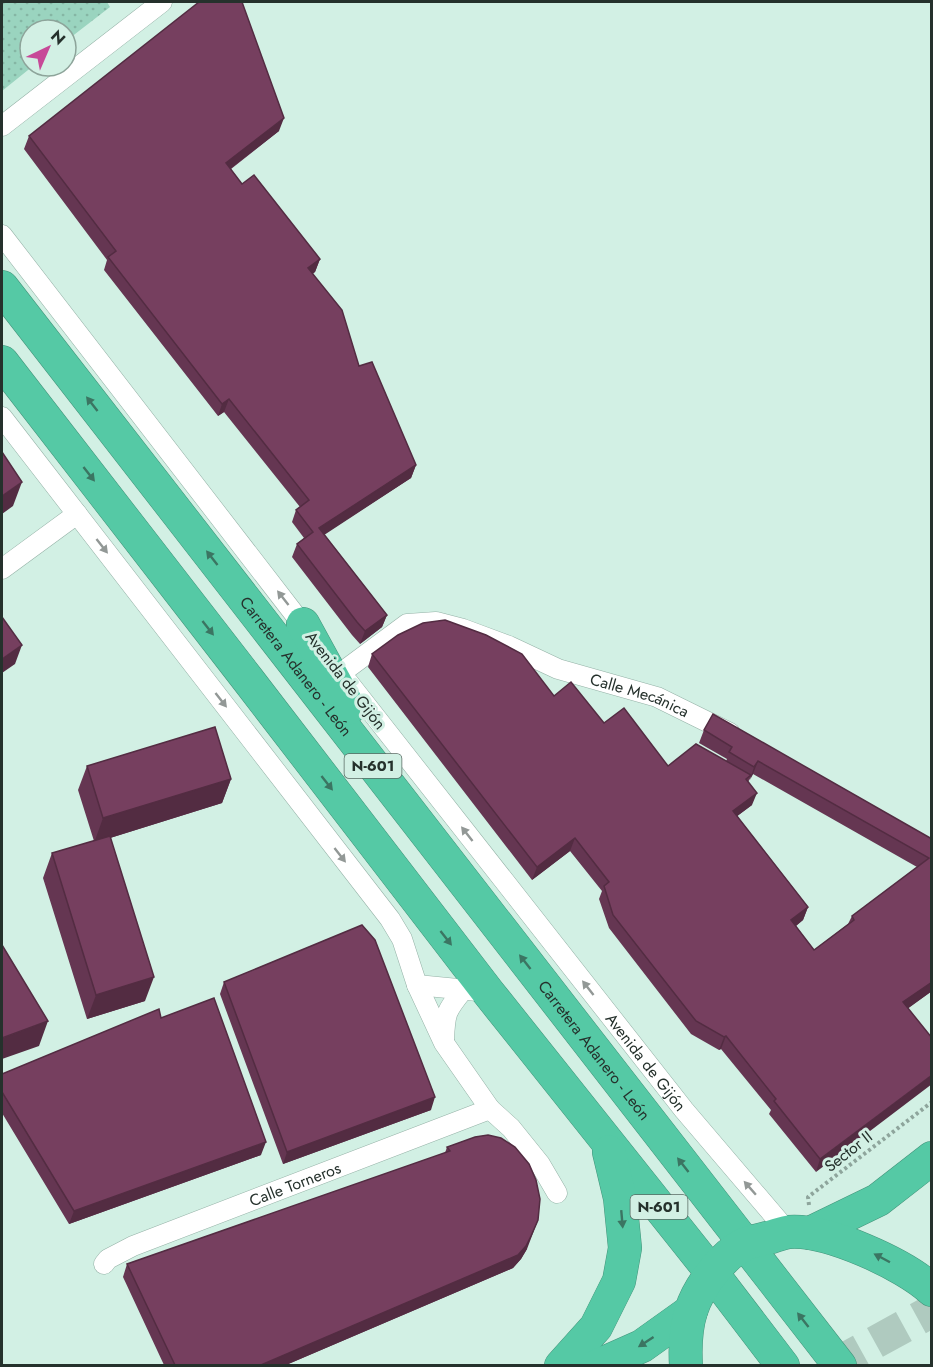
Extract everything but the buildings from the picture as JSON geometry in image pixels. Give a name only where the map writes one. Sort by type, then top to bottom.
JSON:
[{"type":"highway","name":"Carretera Adanero - León","points":[[2,287],[745,1244]]},
{"type":"highway","name":"N-601","points":[[2,362],[257,691],[475,991],[606,1142],[783,1365]]},
{"type":"highway","points":[[303,624],[400,802]]},
{"type":"highway","points":[[561,1365],[597,1327],[619,1281],[624,1248],[620,1197],[606,1142]]},
{"type":"highway","points":[[686,1365],[685,1351],[691,1311],[712,1273],[725,1259],[745,1244],[799,1233],[878,1200],[932,1158]]},
{"type":"highway","points":[[799,1233],[866,1250],[900,1268],[932,1290]]},
{"type":"highway","name":"N-601","points":[[745,1244],[840,1365]]},
{"type":"highway","points":[[597,1365],[642,1346],[691,1311]]},
{"type":"street","points":[[5,117],[152,5]]},
{"type":"street","name":"Avenida de Gijón","points":[[2,235],[341,673],[684,1110],[799,1233]]},
{"type":"street","points":[[2,417],[390,919],[402,939],[417,985],[444,1043],[490,1109],[511,1128],[540,1164],[557,1193]]},
{"type":"street","points":[[2,569],[77,514]]},
{"type":"street","name":"Calle Mecánica","points":[[341,673],[407,624],[436,622],[509,646],[558,669],[657,697],[744,740]]},
{"type":"street","points":[[417,985],[475,991]]},
{"type":"street","points":[[444,1043],[445,1018],[450,1006],[475,991]]},
{"type":"street","name":"Calle Torneros","points":[[104,1264],[108,1259],[133,1246],[490,1109]]},
{"type":"path","name":"Sector II","points":[[799,1233],[808,1197],[932,1102]]},
{"type":"green space","points":[[2,2],[107,2],[110,7],[78,32],[78,18],[18,18],[18,78],[2,91]]},
{"type":"tunnel","points":[[832,1366],[932,1311]]}]
